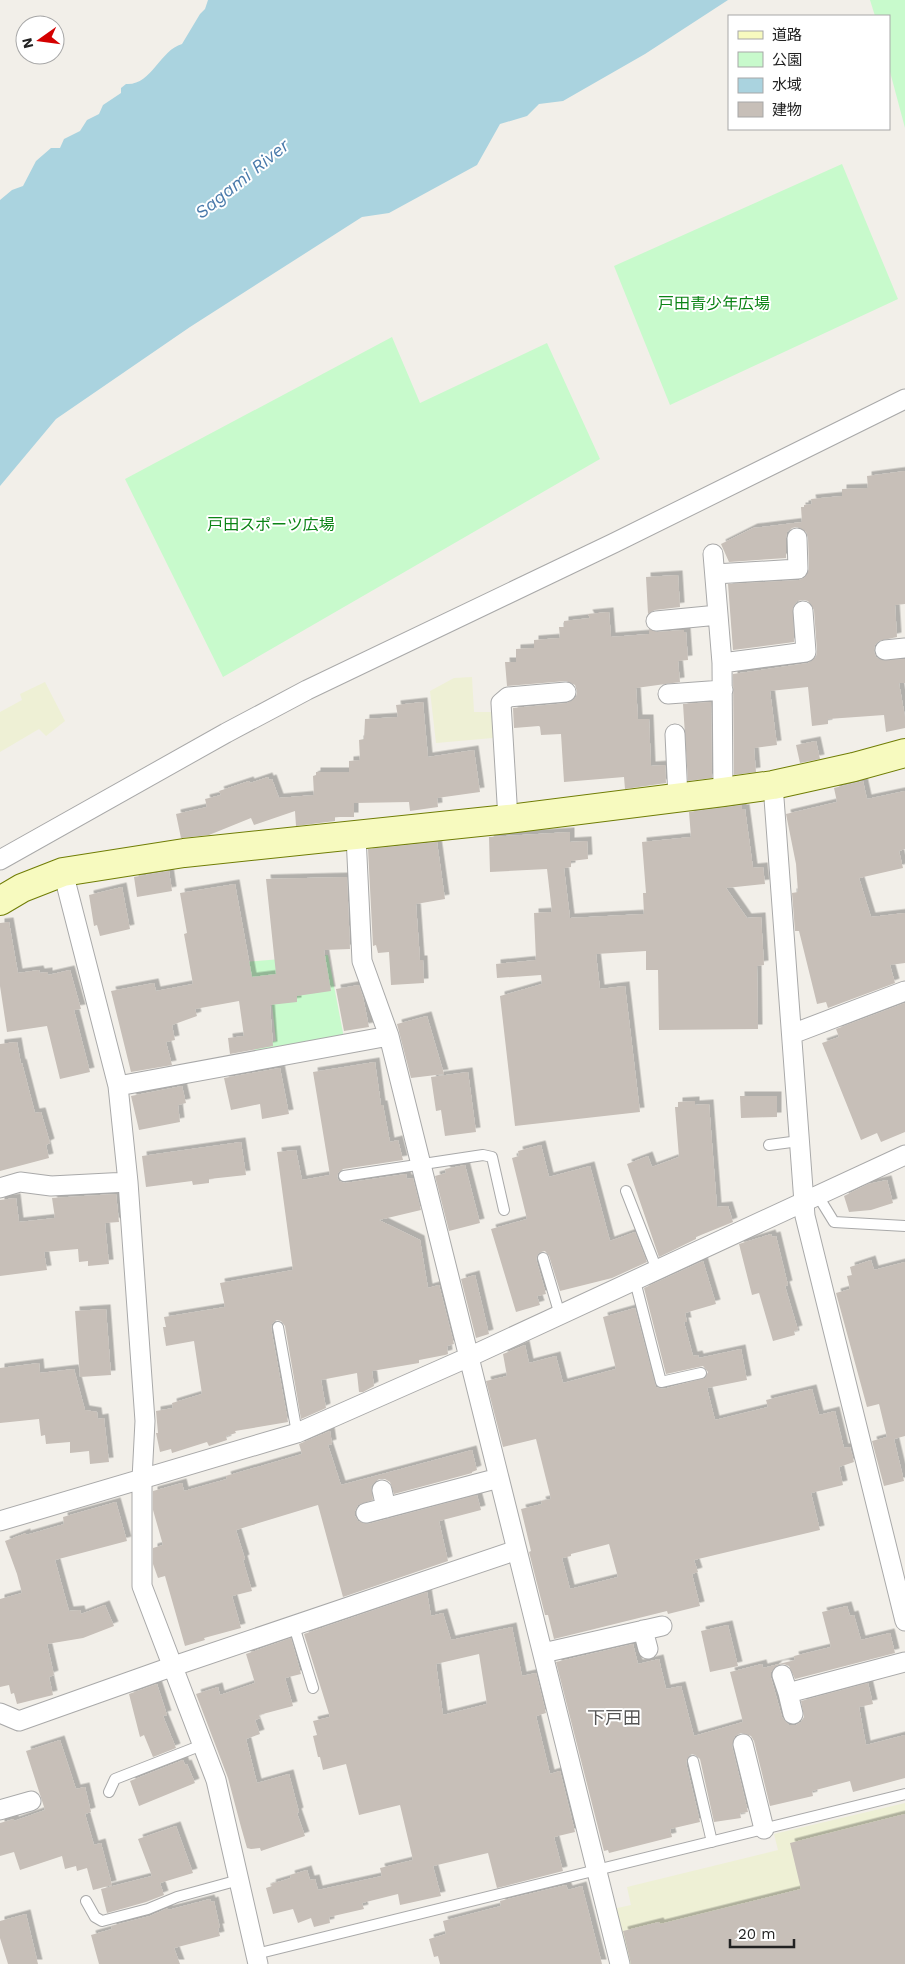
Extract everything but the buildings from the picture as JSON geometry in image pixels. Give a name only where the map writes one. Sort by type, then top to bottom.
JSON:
[{"type":"street","points":[[0,860],[226,733],[307,690],[614,543],[905,399]]},
{"type":"street","points":[[715,574],[798,569],[798,538]]},
{"type":"street","points":[[713,554],[722,663],[723,792]]},
{"type":"street","points":[[656,621],[718,615]]},
{"type":"street","points":[[722,663],[806,652],[809,623]]},
{"type":"street","points":[[885,650],[905,648]]},
{"type":"street","points":[[668,694],[723,690]]},
{"type":"street","points":[[508,819],[501,703],[508,697],[566,692]]},
{"type":"street","points":[[675,734],[678,798]]},
{"type":"street","points":[[0,901],[22,888],[63,872],[184,853],[508,819],[773,785],[854,767],[905,753]]},
{"type":"street","points":[[773,785],[799,1141],[811,1200],[805,1216],[905,1621]]},
{"type":"street","points":[[356,836],[362,961],[389,1036],[620,1964]]},
{"type":"street","points":[[63,872],[118,1086],[128,1182],[145,1421],[142,1480],[142,1586],[171,1667],[216,1780],[239,1880],[254,1960]]},
{"type":"street","points":[[792,1034],[905,991]]},
{"type":"street","points":[[118,1086],[389,1036]]},
{"type":"street","points":[[0,1521],[297,1434],[635,1281],[905,1155]]},
{"type":"street","points":[[0,1188],[20,1182],[51,1186],[128,1182]]},
{"type":"street","points":[[366,1513],[384,1499],[499,1478]]},
{"type":"street","points":[[0,1713],[19,1721],[171,1667],[517,1550]]},
{"type":"street","points":[[543,1652],[662,1626]]},
{"type":"street","points":[[643,1630],[648,1649]]},
{"type":"street","points":[[788,1694],[905,1662]]},
{"type":"street","points":[[782,1674],[793,1714]]},
{"type":"street","points":[[743,1744],[764,1829]]},
{"type":"street","points":[[0,1810],[31,1801]]},
{"type":"lane","points":[[769,1145],[799,1141]]},
{"type":"lane","points":[[344,1176],[483,1155],[492,1157],[504,1210]]},
{"type":"lane","points":[[626,1191],[657,1270]]},
{"type":"lane","points":[[811,1200],[834,1222],[905,1226]]},
{"type":"lane","points":[[543,1258],[560,1315]]},
{"type":"lane","points":[[635,1281],[661,1382],[701,1373]]},
{"type":"lane","points":[[278,1327],[297,1434]]},
{"type":"lane","points":[[294,1626],[313,1688]]},
{"type":"lane","points":[[109,1792],[115,1780],[202,1745]]},
{"type":"lane","points":[[693,1761],[712,1842]]},
{"type":"lane","points":[[254,1960],[905,1794]]},
{"type":"lane","points":[[86,1901],[95,1917],[102,1921],[148,1909],[177,1897],[239,1880]]},
{"type":"green space","points":[[870,0],[905,0],[905,128],[890,72],[890,15],[875,15]]},
{"type":"green space","name":"戸田青少年広場","points":[[842,164],[898,299],[670,405],[614,266]]},
{"type":"green space","name":"戸田スポーツ広場","points":[[392,337],[420,403],[547,343],[600,459],[223,677],[125,479]]},
{"type":"green space","points":[[472,677],[474,712],[492,712],[493,738],[436,743],[430,691],[454,678]]},
{"type":"green space","points":[[45,682],[65,721],[46,736],[39,729],[0,752],[0,712],[22,700],[20,694]]},
{"type":"green space","points":[[328,955],[344,1038],[255,1054],[254,1044],[276,1041],[271,996],[249,997],[245,962]]},
{"type":"green space","points":[[905,1803],[905,1964],[627,1964],[613,1909],[631,1905],[627,1887],[778,1850],[774,1834]]},
{"type":"water","name":"Sagami River","points":[[208,0],[728,0],[645,54],[563,101],[539,104],[527,116],[500,124],[477,165],[389,213],[362,217],[190,327],[56,419],[0,486],[0,200],[12,190],[23,186],[36,161],[51,148],[60,148],[64,139],[80,131],[87,120],[99,114],[103,105],[121,93],[121,88],[126,84],[135,83],[149,74],[167,53],[182,44],[205,9]]},
{"type":"district","name":"下戸田","points":[[614,1718]]}]
